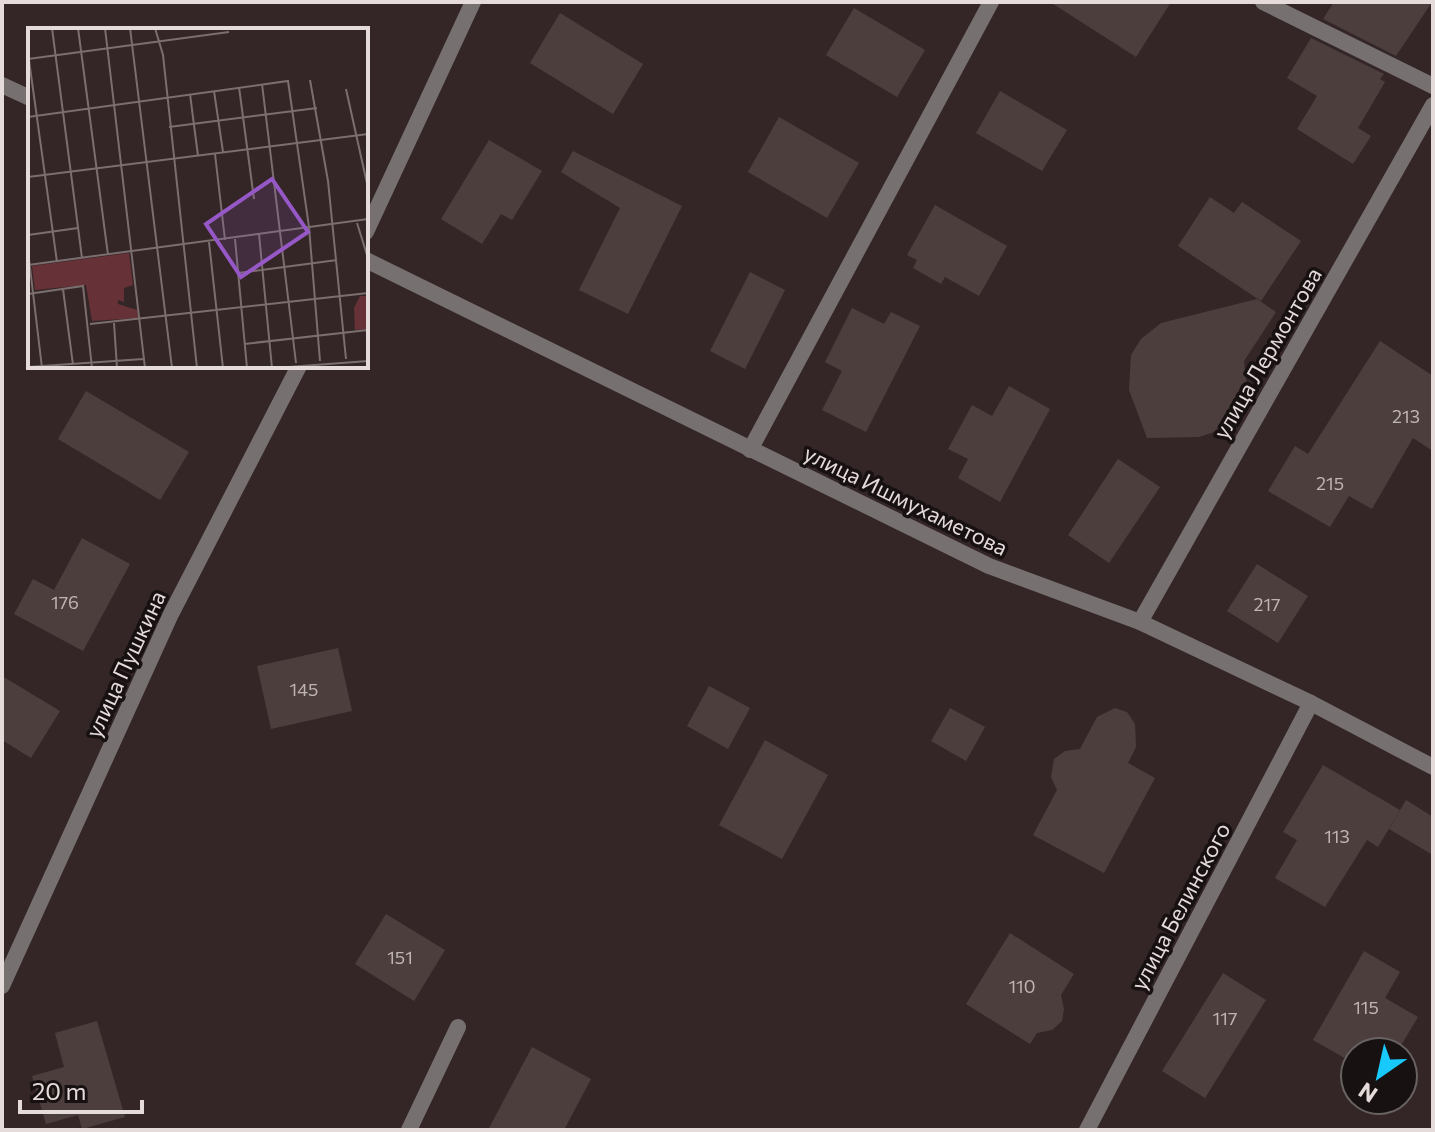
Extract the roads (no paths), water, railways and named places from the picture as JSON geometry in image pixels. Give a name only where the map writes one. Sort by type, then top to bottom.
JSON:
[{"type":"street","points":[[368,228],[473,2]]},
{"type":"street","points":[[750,450],[991,2]]},
{"type":"street","points":[[1263,2],[1433,86]]},
{"type":"street","points":[[2,85],[28,97]]},
{"type":"street","name":"улица Лермонтова","points":[[1140,622],[1433,105]]},
{"type":"street","name":"улица Ишмухаметова","points":[[368,261],[989,566],[1140,622],[1311,703],[1433,767]]},
{"type":"street","name":"улица Пушкина","points":[[2,986],[171,614],[298,368]]},
{"type":"street","name":"улица Белинского","points":[[1087,1130],[1311,703]]},
{"type":"street","points":[[409,1130],[458,1027]]}]
